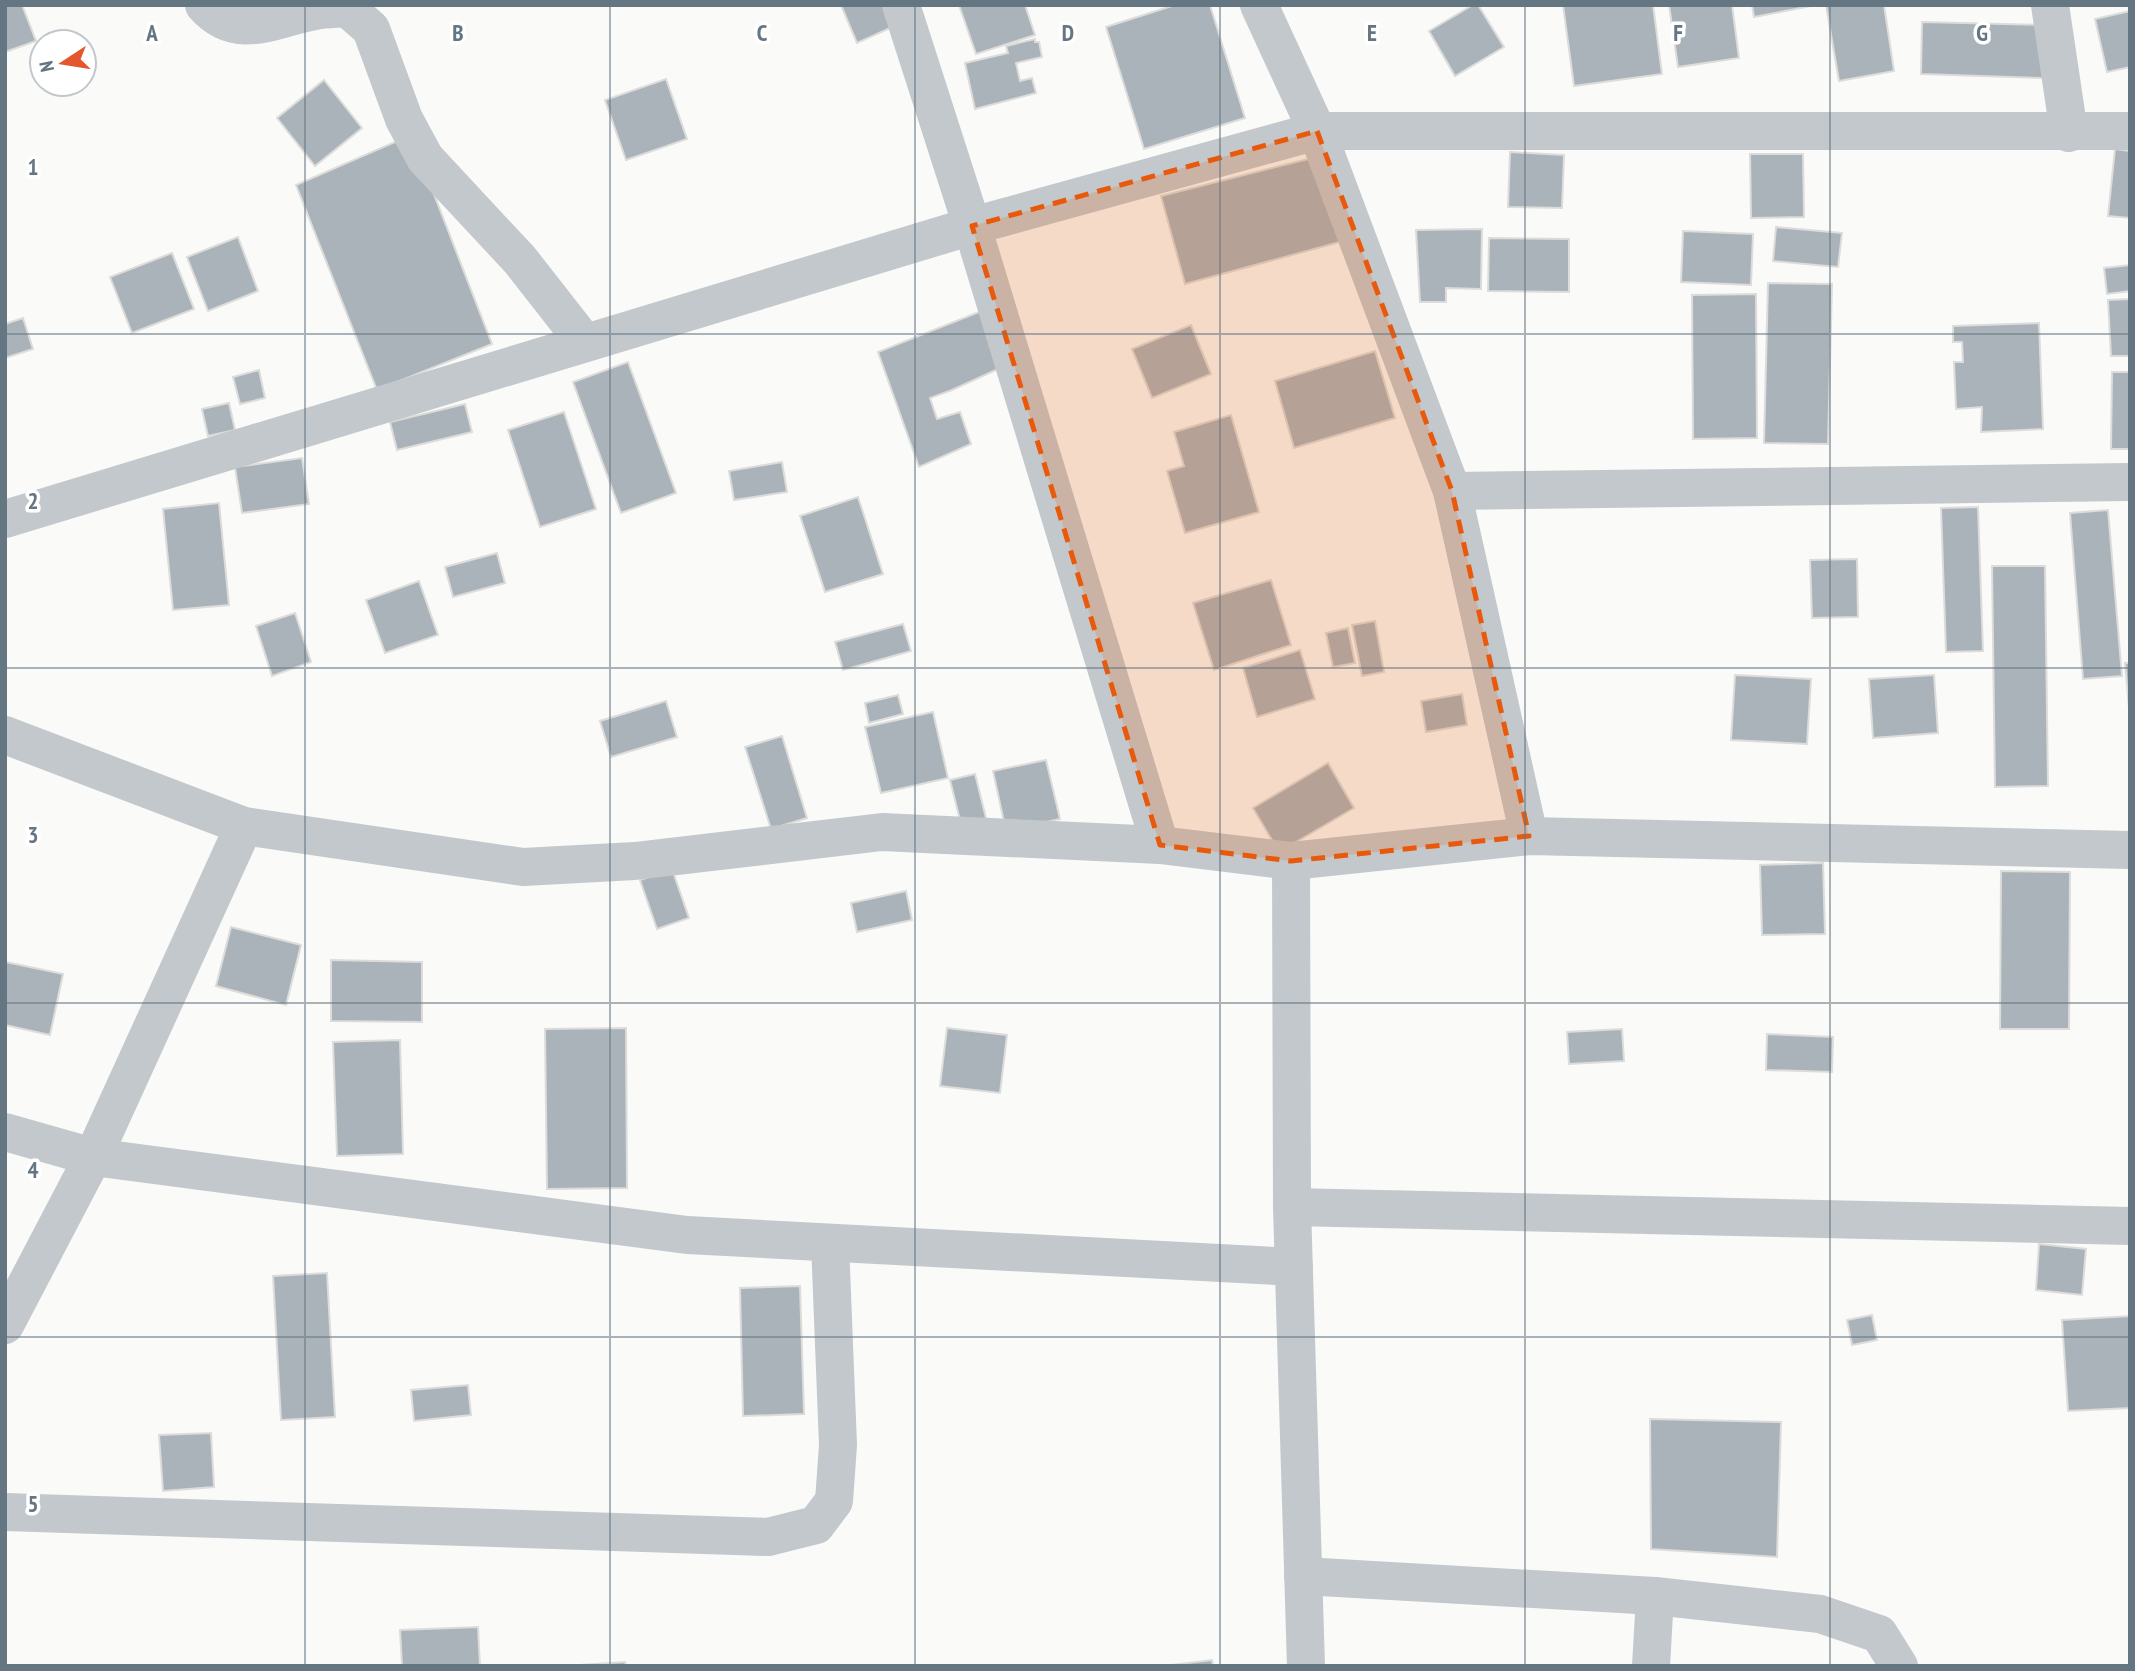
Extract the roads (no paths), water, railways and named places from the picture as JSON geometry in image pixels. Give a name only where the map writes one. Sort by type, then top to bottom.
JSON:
[{"type":"street","points":[[204,5],[211,13],[239,26],[268,25],[315,10],[347,8],[371,29],[404,119],[425,158],[520,260],[585,343]]},
{"type":"street","points":[[901,5],[972,226],[1160,845]]},
{"type":"street","points":[[1259,5],[1317,131],[1452,491],[1529,836]]},
{"type":"street","points":[[2049,5],[2069,133]]},
{"type":"street","points":[[5,519],[972,226],[1317,131],[2130,131]]},
{"type":"street","points":[[1452,491],[2130,482]]},
{"type":"street","points":[[5,735],[243,826],[523,867],[635,861],[882,832],[1160,845],[1291,861],[1529,836],[2130,850]]},
{"type":"street","points":[[5,1325],[93,1157],[243,826]]},
{"type":"street","points":[[1291,861],[1292,1207],[1306,1666]]},
{"type":"street","points":[[5,1132],[93,1157],[687,1236],[1294,1267]]},
{"type":"street","points":[[1292,1207],[2130,1226]]},
{"type":"street","points":[[5,1512],[768,1537],[816,1524],[834,1501],[838,1445],[830,1243]]},
{"type":"street","points":[[1303,1576],[1655,1596],[1820,1614],[1879,1634],[1899,1666]]},
{"type":"street","points":[[1651,1666],[1655,1596]]}]
